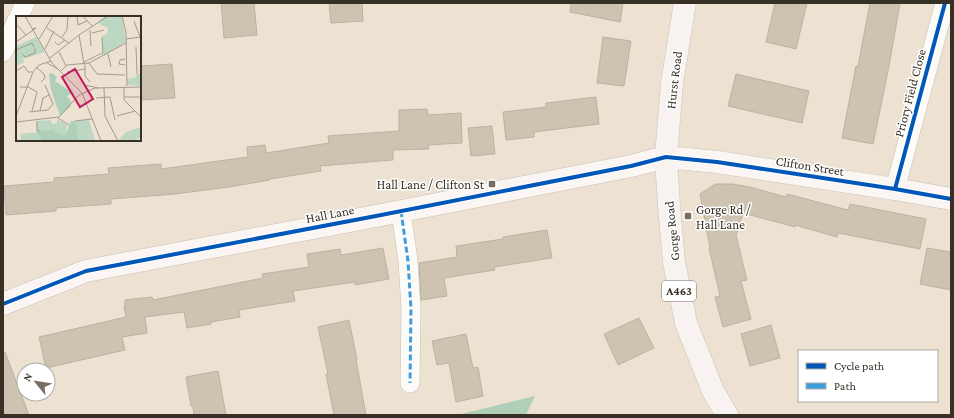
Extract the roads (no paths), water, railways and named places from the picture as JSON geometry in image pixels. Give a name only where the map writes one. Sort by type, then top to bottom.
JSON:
[{"type":"main road","name":"Hurst Road","points":[[666,157],[672,83],[685,3]]},
{"type":"main road","name":"Gorge Road","points":[[666,157],[674,262],[686,323],[712,391],[727,415]]},
{"type":"street","points":[[18,16],[25,3]]},
{"type":"street","name":"Priory Field Close","points":[[895,189],[945,3]]},
{"type":"street","points":[[3,52],[16,22]]},
{"type":"street","name":"Clifton Street","points":[[666,157],[718,162],[951,199]]},
{"type":"street","name":"Hall Lane","points":[[3,304],[86,271],[631,166],[666,157]]},
{"type":"street","points":[[401,211],[408,261],[411,309],[410,383]]},
{"type":"place","name":"Hall Lane / Clifton St","points":[[492,184]]},
{"type":"place","name":"Gorge Rd / Hall Lane","points":[[688,216]]}]
